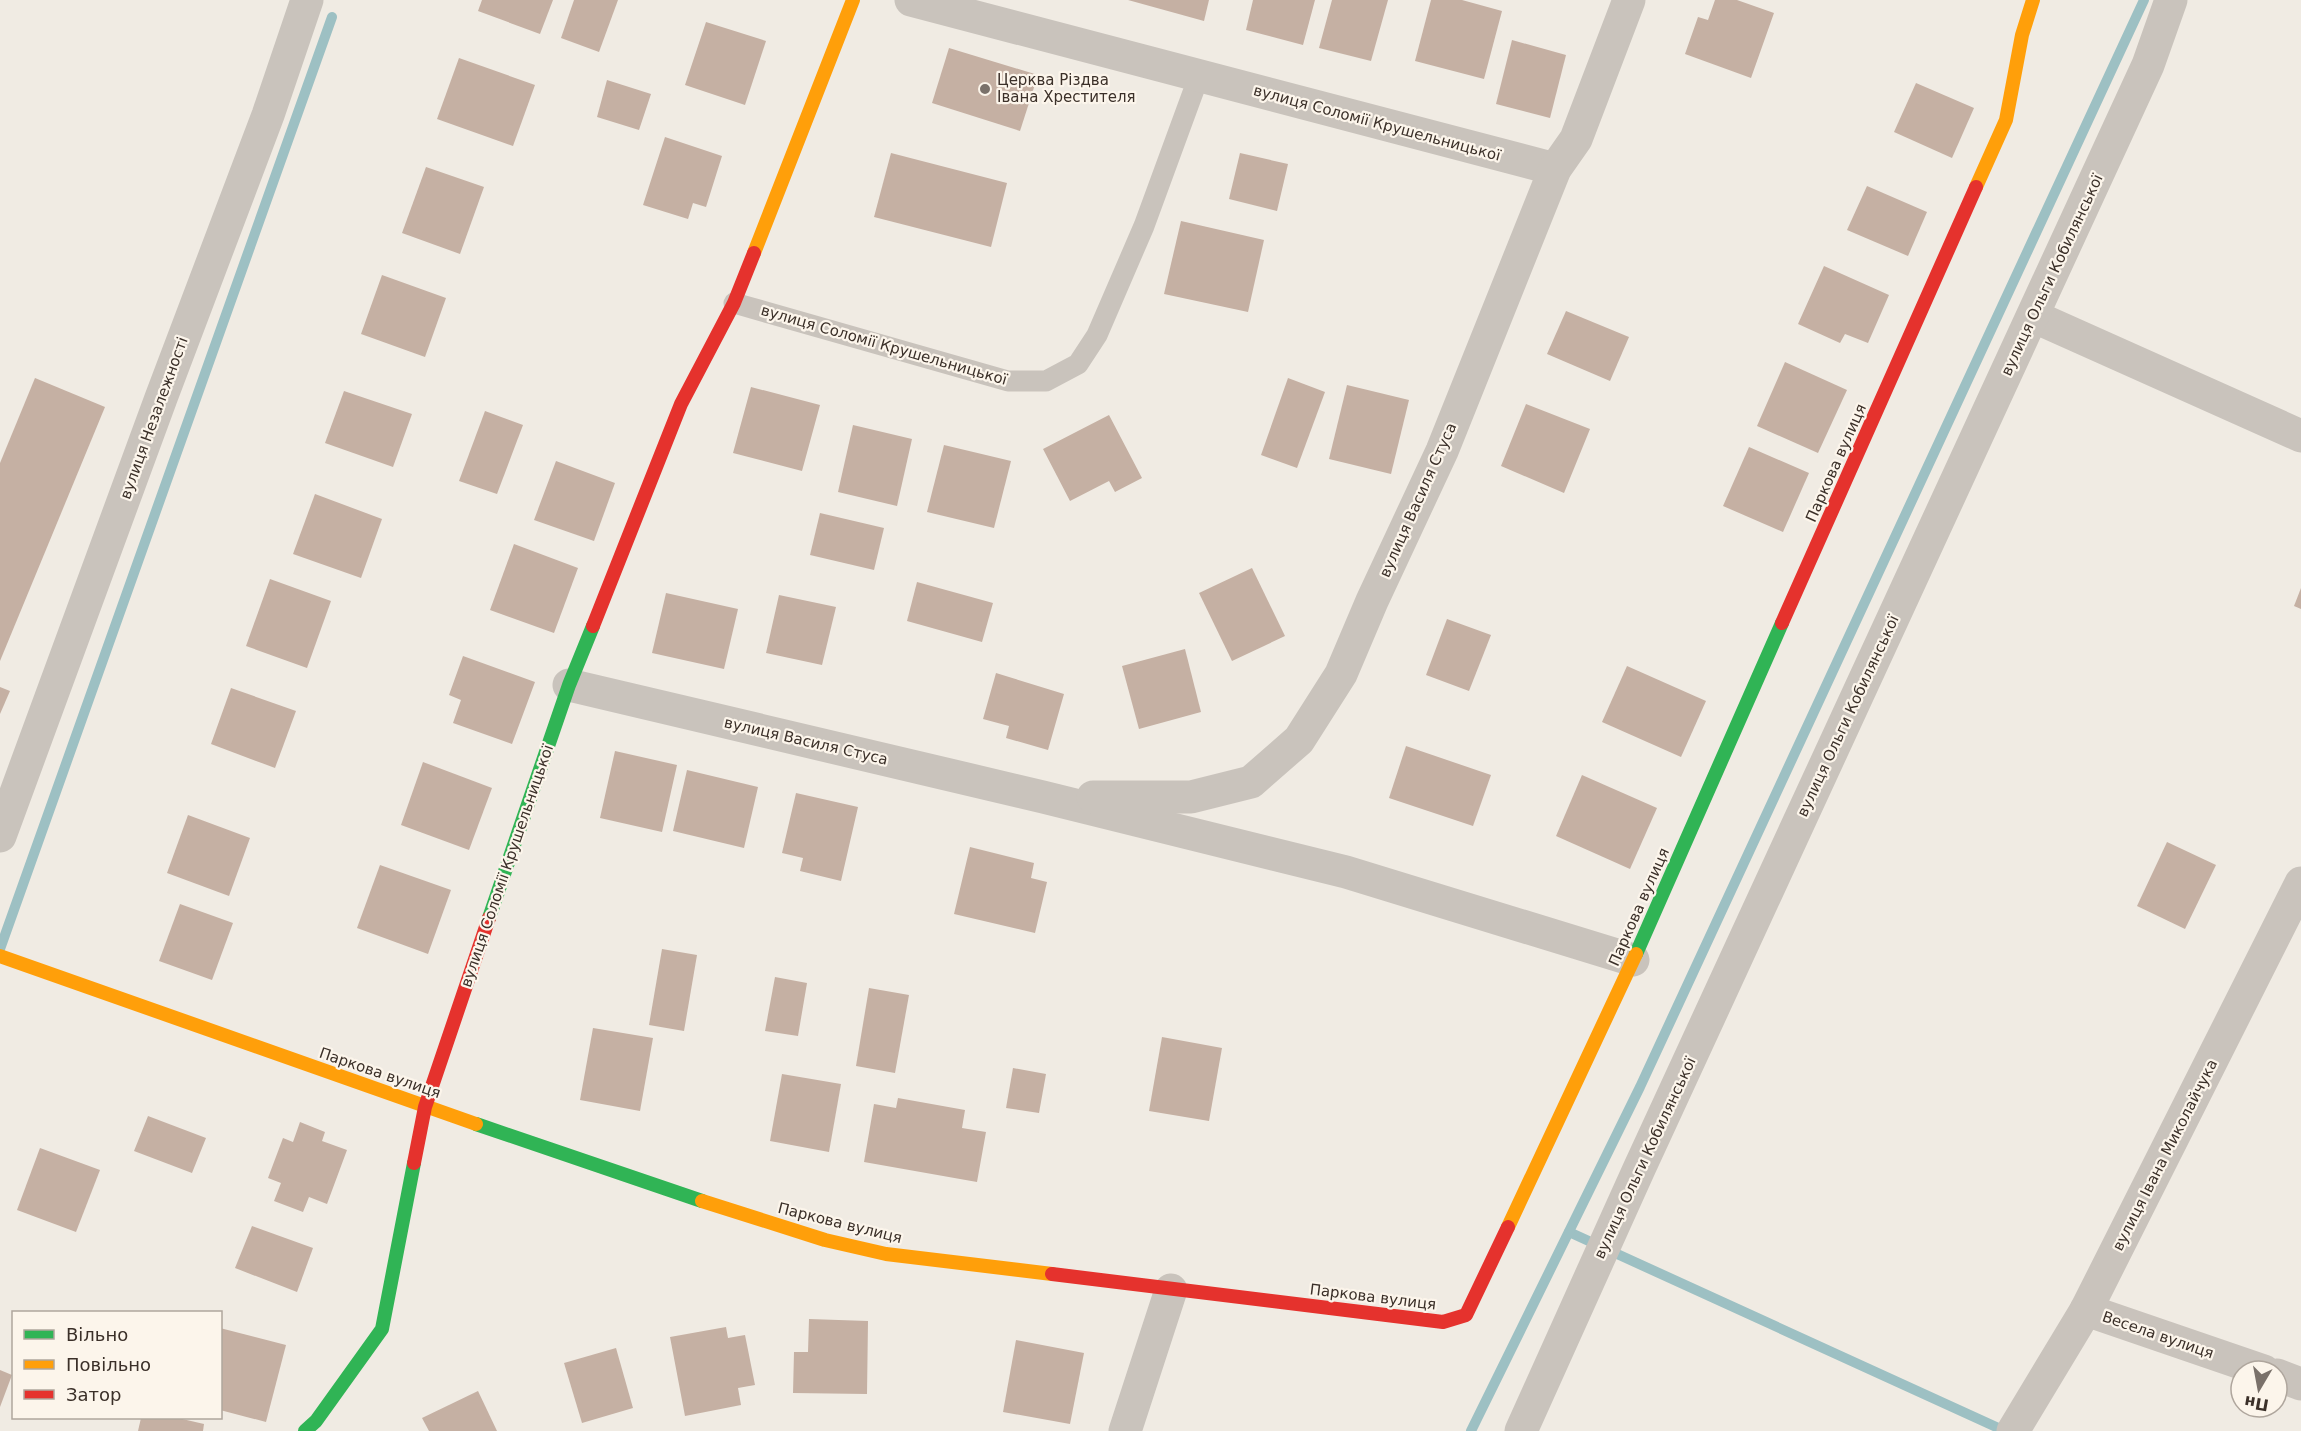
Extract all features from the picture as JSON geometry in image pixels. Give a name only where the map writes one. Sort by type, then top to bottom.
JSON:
[{"type":"street","name":"вулиця Незалежності","points":[[0,836],[157,409],[268,116],[307,0]]},
{"type":"street","name":"вулиця Соломії Крушельницької","points":[[305,1431],[316,1421],[381,1329],[425,1107],[568,685],[681,404],[734,303],[853,0]]},
{"type":"street","name":"вулиця Соломії Крушельницької","points":[[911,0],[1555,169]]},
{"type":"street","name":"вулиця Василя Стуса","points":[[1042,797],[1191,796],[1251,782],[1299,740],[1341,674],[1372,601],[1442,451],[1555,169],[1576,139],[1629,0]]},
{"type":"street","name":"Паркова вулиця","points":[[0,956],[425,1107],[767,1223],[825,1240],[886,1254],[1443,1322],[1466,1315],[1634,960],[2006,120],[2022,35],[2033,0]]},
{"type":"street","name":"вулиця Ольги Кобилянської","points":[[1521,1431],[2148,65],[2171,0]]},
{"type":"street","points":[[2033,316],[2301,436]]},
{"type":"street","name":"вулиця Василя Стуса","points":[[568,685],[1042,797],[1346,872],[1634,960]]},
{"type":"street","name":"вулиця Івана Миколайчука","points":[[2016,1426],[2086,1311],[2299,894]]},
{"type":"street","points":[[1125,1431],[1171,1290]]},
{"type":"street","name":"Весела вулиця","points":[[2086,1311],[2229,1359]]},
{"type":"lane","name":"вулиця Соломії Крушельницької","points":[[734,303],[1008,381],[1046,381],[1078,364],[1097,335],[1144,226],[1200,76]]},
{"type":"building","points":[[482,0],[553,0],[540,34],[478,11]]},
{"type":"building","points":[[574,0],[618,0],[599,52],[561,38]]},
{"type":"building","points":[[1128,0],[1209,0],[1204,21]]},
{"type":"building","points":[[1253,0],[1315,0],[1303,45],[1246,30]]},
{"type":"building","points":[[1332,0],[1388,0],[1371,61],[1319,48]]},
{"type":"building","points":[[1431,0],[1462,0],[1502,11],[1484,79],[1415,61]]},
{"type":"building","points":[[1715,0],[1737,0],[1774,13],[1751,78],[1685,54],[1698,17],[1708,20]]},
{"type":"building","points":[[706,22],[766,41],[745,105],[685,85]]},
{"type":"building","points":[[1512,40],[1566,55],[1550,118],[1496,104]]},
{"type":"building","name":"Церква Різдва Івана Хрестителя","points":[[949,48],[1038,75],[1020,131],[932,103]]},
{"type":"building","points":[[459,58],[535,85],[513,146],[437,119]]},
{"type":"building","points":[[607,80],[651,94],[639,130],[597,117]]},
{"type":"building","points":[[1916,83],[1974,108],[1952,158],[1894,132]]},
{"type":"building","points":[[665,137],[722,156],[706,207],[693,203],[688,219],[643,205]]},
{"type":"building","points":[[891,153],[1007,183],[991,247],[874,217]]},
{"type":"building","points":[[1240,153],[1288,164],[1277,211],[1229,199]]},
{"type":"building","points":[[426,167],[484,187],[460,254],[402,233]]},
{"type":"building","points":[[1867,186],[1927,212],[1908,256],[1847,230]]},
{"type":"building","points":[[1181,221],[1264,240],[1248,312],[1164,294]]},
{"type":"building","points":[[1824,266],[1889,295],[1868,343],[1845,334],[1840,343],[1798,324]]},
{"type":"building","points":[[382,275],[446,298],[425,357],[361,334]]},
{"type":"building","points":[[1566,311],[1629,337],[1610,381],[1547,354]]},
{"type":"building","points":[[1785,362],[1847,390],[1818,453],[1757,426]]},
{"type":"building","points":[[35,378],[105,407],[0,661],[0,463]]},
{"type":"building","points":[[1288,378],[1325,392],[1297,468],[1261,455]]},
{"type":"building","points":[[1347,385],[1409,400],[1391,474],[1329,459]]},
{"type":"building","points":[[751,387],[820,405],[802,471],[733,453]]},
{"type":"building","points":[[344,391],[412,414],[393,467],[325,443]]},
{"type":"building","points":[[1526,404],[1590,429],[1564,493],[1501,466]]},
{"type":"building","points":[[485,411],[523,425],[497,494],[459,481]]},
{"type":"building","points":[[1109,415],[1142,478],[1115,492],[1109,481],[1070,501],[1043,449]]},
{"type":"building","points":[[853,425],[912,439],[897,506],[838,492]]},
{"type":"building","points":[[944,445],[1011,461],[994,528],[927,512]]},
{"type":"building","points":[[1749,447],[1809,473],[1783,532],[1723,506]]},
{"type":"building","points":[[556,461],[615,483],[594,541],[534,520]]},
{"type":"building","points":[[315,494],[382,519],[361,578],[293,554]]},
{"type":"building","points":[[820,513],[884,528],[874,570],[810,555]]},
{"type":"building","points":[[514,544],[578,568],[554,633],[490,610]]},
{"type":"building","points":[[1252,568],[1285,636],[1232,661],[1199,593]]},
{"type":"building","points":[[270,579],[331,601],[307,668],[246,646]]},
{"type":"building","points":[[917,582],[993,603],[982,642],[907,621]]},
{"type":"building","points":[[2301,588],[2301,609],[2294,606]]},
{"type":"building","points":[[666,593],[738,609],[724,669],[652,653]]},
{"type":"building","points":[[779,595],[836,607],[822,665],[766,653]]},
{"type":"building","points":[[1447,619],[1491,635],[1469,691],[1426,675]]},
{"type":"building","points":[[1185,649],[1201,712],[1139,729],[1122,666]]},
{"type":"building","points":[[463,656],[535,682],[512,744],[453,723],[461,700],[449,695]]},
{"type":"building","points":[[1627,666],[1706,701],[1681,757],[1602,722]]},
{"type":"building","points":[[996,673],[1064,694],[1048,750],[1006,738],[1009,726],[983,719]]},
{"type":"building","points":[[0,687],[10,691],[0,714]]},
{"type":"building","points":[[231,688],[296,711],[275,768],[211,744]]},
{"type":"building","points":[[1406,746],[1491,775],[1473,826],[1389,798]]},
{"type":"building","points":[[615,751],[677,765],[662,832],[600,818]]},
{"type":"building","points":[[423,762],[492,788],[469,850],[401,825]]},
{"type":"building","points":[[687,770],[758,787],[744,848],[673,831]]},
{"type":"building","points":[[1582,775],[1657,808],[1630,869],[1556,836]]},
{"type":"building","points":[[796,793],[858,807],[841,881],[800,871],[803,858],[782,853]]},
{"type":"building","points":[[188,815],[250,838],[229,896],[167,873]]},
{"type":"building","points":[[2167,842],[2216,865],[2185,929],[2137,906]]},
{"type":"building","points":[[970,847],[1034,863],[1031,878],[1047,882],[1035,933],[954,914]]},
{"type":"building","points":[[380,865],[451,890],[428,954],[357,928]]},
{"type":"building","points":[[180,904],[233,923],[212,980],[159,961]]},
{"type":"building","points":[[662,949],[697,955],[684,1031],[649,1025]]},
{"type":"building","points":[[775,977],[807,983],[798,1036],[765,1031]]},
{"type":"building","points":[[869,988],[909,995],[895,1073],[856,1066]]},
{"type":"building","points":[[593,1028],[653,1038],[640,1111],[580,1100]]},
{"type":"building","points":[[1162,1037],[1222,1048],[1209,1121],[1149,1111]]},
{"type":"building","points":[[1013,1068],[1046,1074],[1039,1113],[1006,1108]]},
{"type":"building","points":[[782,1074],[841,1084],[829,1152],[770,1141]]},
{"type":"building","points":[[898,1098],[965,1110],[962,1128],[986,1132],[977,1182],[864,1162],[874,1104],[896,1108]]},
{"type":"building","points":[[148,1116],[206,1138],[192,1173],[134,1151]]},
{"type":"building","points":[[300,1122],[325,1132],[322,1141],[347,1150],[327,1204],[309,1197],[303,1212],[274,1201],[281,1183],[268,1178],[283,1138],[293,1142]]},
{"type":"building","points":[[40,1148],[100,1170],[76,1232],[17,1210]]},
{"type":"building","points":[[252,1226],[313,1248],[297,1292],[235,1268]]},
{"type":"building","points":[[809,1319],[868,1321],[867,1394],[793,1393],[794,1352],[808,1352]]},
{"type":"building","points":[[726,1327],[728,1338],[745,1335],[755,1385],[738,1388],[741,1405],[685,1416],[670,1337]]},
{"type":"building","points":[[222,1329],[286,1345],[266,1422],[222,1411]]},
{"type":"building","points":[[1016,1340],[1084,1353],[1070,1424],[1003,1412]]},
{"type":"building","points":[[616,1348],[633,1408],[582,1423],[564,1363]]},
{"type":"building","points":[[0,1370],[12,1375],[0,1407]]},
{"type":"building","points":[[478,1391],[497,1431],[429,1431],[422,1418]]},
{"type":"building","points":[[141,1419],[182,1419],[204,1424],[203,1431],[138,1431]]},
{"type":"waterway","points":[[1471,1431],[1640,1087],[2144,0]]},
{"type":"waterway","points":[[0,949],[332,17]]},
{"type":"waterway","points":[[1569,1232],[2005,1431]]},
{"type":"traffic: fast","points":[[1636,954],[1782,623]]},
{"type":"traffic: fast","points":[[489,918],[569,685],[593,626]]},
{"type":"traffic: fast","points":[[476,1124],[702,1201]]},
{"type":"traffic: fast","points":[[305,1431],[316,1421],[382,1329],[414,1163]]},
{"type":"traffic: slow","points":[[754,253],[853,0]]},
{"type":"traffic: slow","points":[[1976,187],[2006,120],[2022,35],[2033,0]]},
{"type":"traffic: slow","points":[[1508,1227],[1636,954]]},
{"type":"traffic: slow","points":[[0,956],[476,1124]]},
{"type":"traffic: slow","points":[[702,1201],[825,1240],[886,1254],[1052,1274]]},
{"type":"traffic: jam","points":[[1782,623],[1976,187]]},
{"type":"traffic: jam","points":[[593,626],[681,404],[734,303],[754,253]]},
{"type":"traffic: jam","points":[[414,1163],[425,1107],[489,918]]},
{"type":"traffic: jam","points":[[1052,1274],[1443,1322],[1466,1315],[1508,1227]]},
{"type":"place","name":"Церква Різдва Івана Хрестителя","points":[[985,89]]}]
